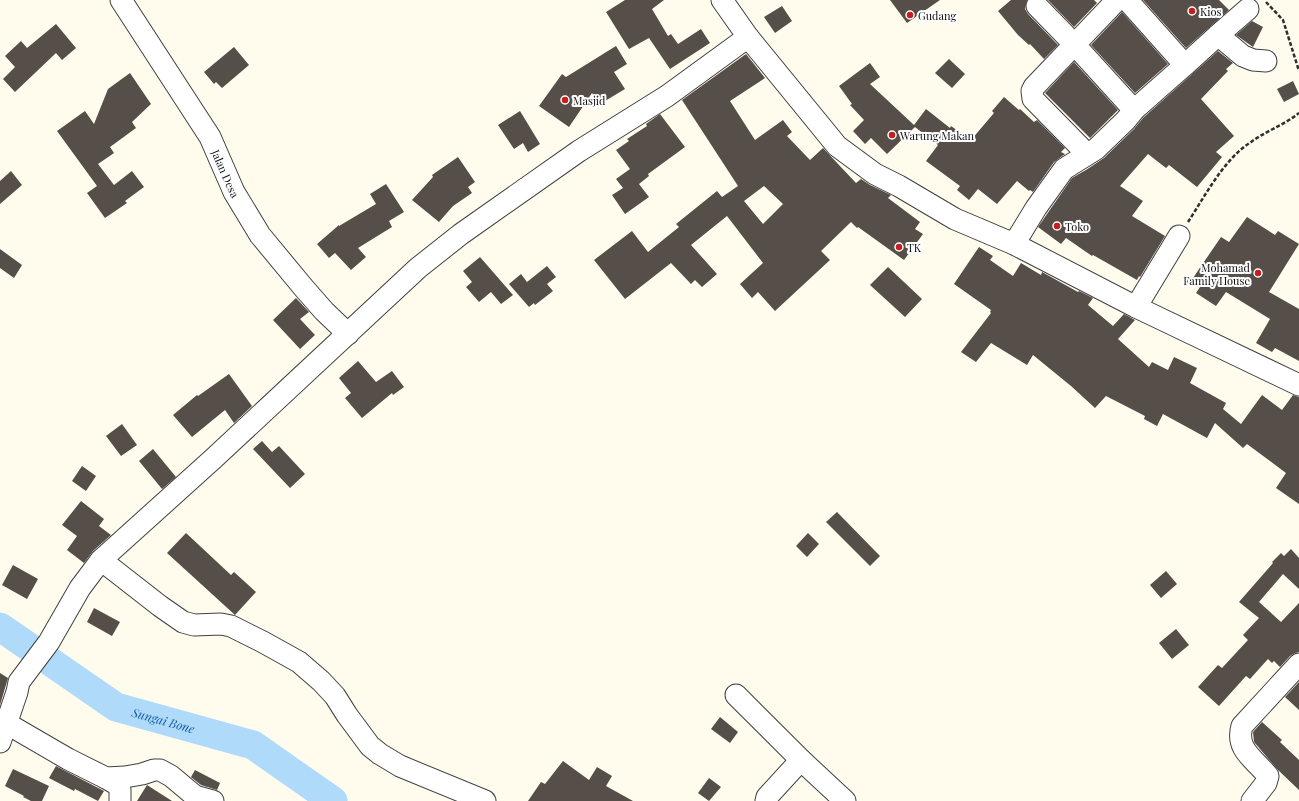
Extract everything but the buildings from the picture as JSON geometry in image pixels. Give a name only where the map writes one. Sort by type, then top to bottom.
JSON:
[{"type":"street","name":"Jalan Desa","points":[[120,0],[210,137],[234,192],[260,235],[324,311],[348,334]]},
{"type":"street","points":[[722,0],[748,37],[837,146],[875,174],[899,186],[955,219],[1014,244],[1136,307],[1299,385]]},
{"type":"street","points":[[1087,154],[1033,98],[1032,94],[1034,87],[1117,0]]},
{"type":"street","points":[[1127,0],[1185,65]]},
{"type":"street","points":[[1014,244],[1056,177],[1064,169],[1104,141],[1134,110],[1218,35],[1256,4]]},
{"type":"street","points":[[1037,6],[1134,110]]},
{"type":"street","points":[[1218,35],[1243,56],[1253,60],[1266,61]]},
{"type":"street","points":[[213,801],[196,796],[171,776],[160,770],[125,776],[68,759],[3,732],[19,682],[49,642],[80,588],[101,560],[213,460],[418,268],[461,234],[579,151],[667,96],[748,37]]},
{"type":"street","points":[[1136,307],[1179,236]]},
{"type":"street","points":[[101,560],[160,606],[184,622],[194,625],[221,624],[230,626],[299,662],[321,681],[335,696],[370,746],[380,754],[400,766],[485,801]]},
{"type":"street","points":[[1252,801],[1266,783],[1268,776],[1240,742],[1240,732],[1242,726],[1299,664]]},
{"type":"street","points":[[736,695],[801,760],[845,801]]},
{"type":"street","points":[[766,801],[767,797],[801,760]]},
{"type":"street","points":[[120,801],[120,790],[118,785],[125,776]]},
{"type":"path","points":[[1256,4],[1282,20],[1299,71]]},
{"type":"path","points":[[1179,236],[1232,157],[1250,142],[1291,120],[1299,113]]},
{"type":"waterway","name":"Sungai Bone","points":[[0,627],[116,707],[253,745],[333,801]]},
{"type":"place","name":"Kios","points":[[1192,11]]},
{"type":"place","name":"Gudang","points":[[910,15]]},
{"type":"place","name":"Masjid","points":[[565,100]]},
{"type":"place","name":"Warung Makan","points":[[892,135]]},
{"type":"place","name":"Toko","points":[[1057,226]]},
{"type":"place","name":"TK","points":[[899,247]]},
{"type":"place","name":"Mohamad Family House","points":[[1258,273]]}]
